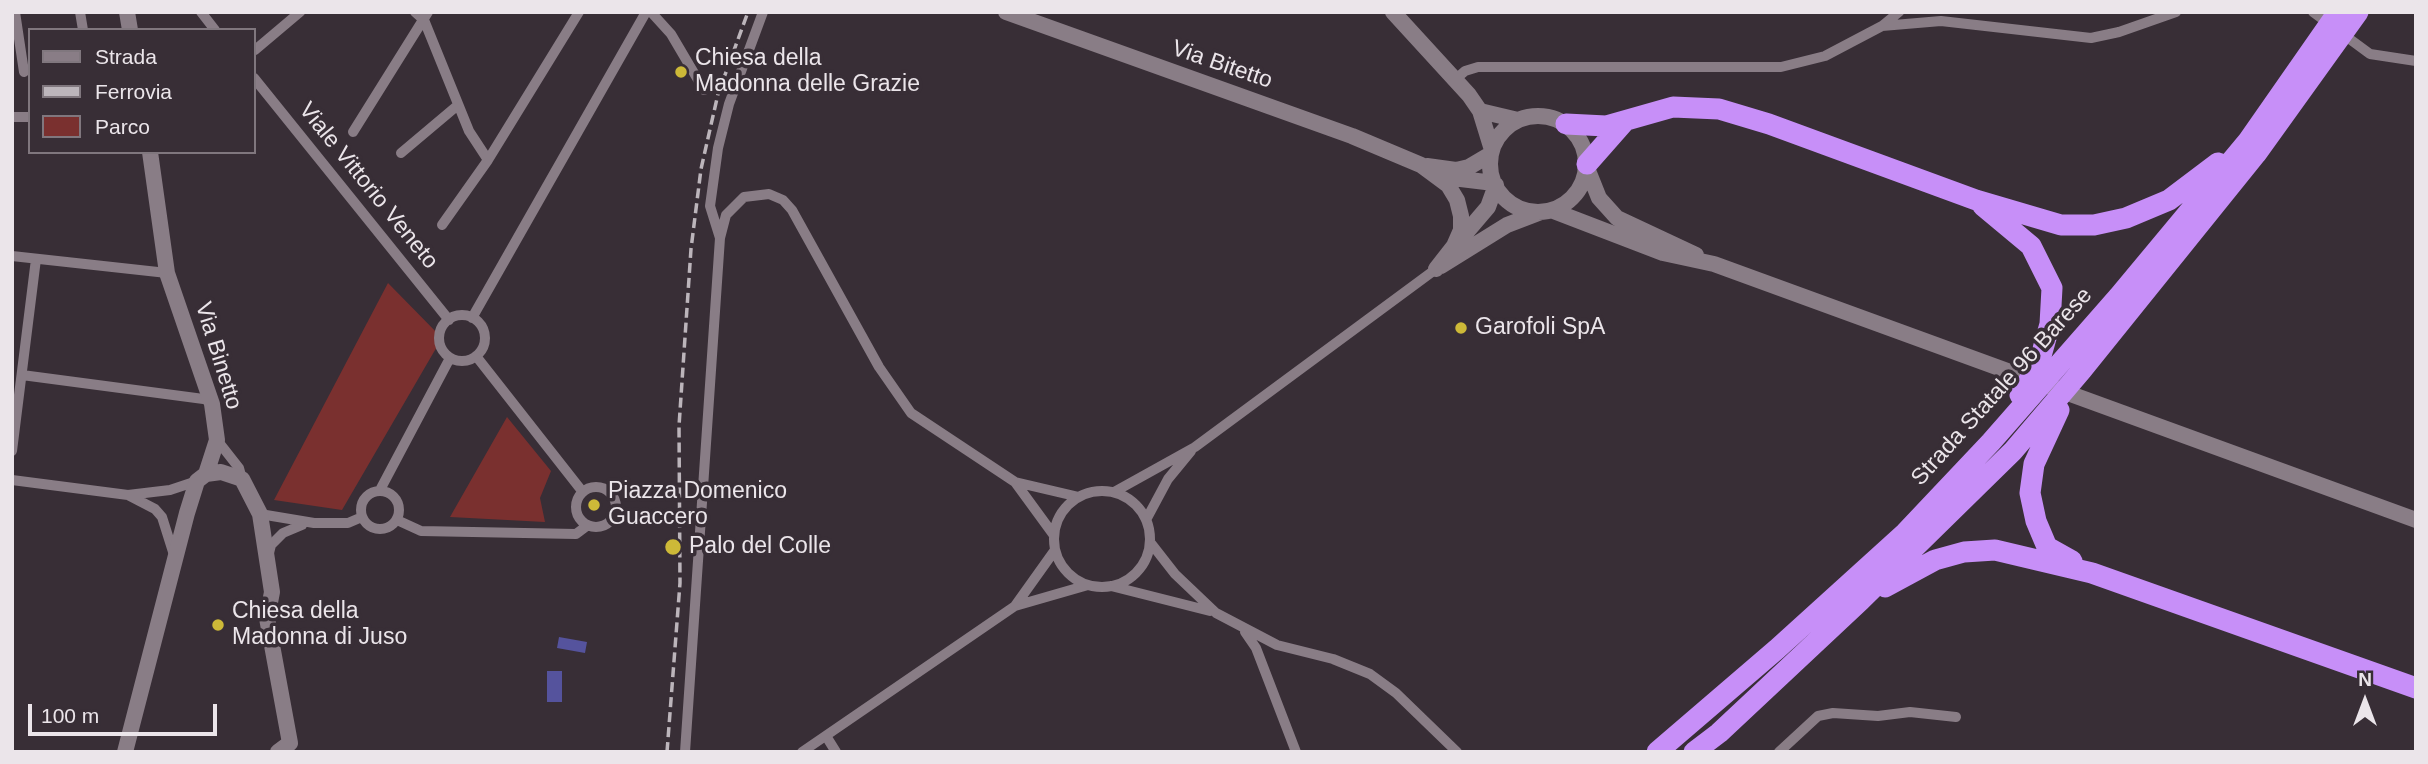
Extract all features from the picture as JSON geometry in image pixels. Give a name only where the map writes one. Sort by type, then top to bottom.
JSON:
[{"type":"highway","name":"Strada Statale 96 Barese","points":[[1657,752],[1777,649],[1895,542],[1992,442],[2119,296],[2248,141],[2338,12]]},
{"type":"highway","name":"Strada Statale 96 Barese","points":[[1694,752],[1719,733],[1861,600],[2013,450],[2082,370],[2256,154],[2358,12]]},
{"type":"highway","points":[[1566,124],[1594,126],[1624,122],[1673,107],[1719,109],[1769,124],[1976,200],[2061,225],[2094,225],[2126,218],[2169,200],[2248,141]]},
{"type":"highway","points":[[1587,166],[1624,122]]},
{"type":"highway","points":[[1976,200],[2031,246],[2052,288],[2050,324],[2039,363],[1992,442]]},
{"type":"highway","points":[[2082,370],[2046,433],[2034,464],[2030,493],[2036,522],[2047,547],[2092,573]]},
{"type":"highway","points":[[1861,600],[1935,560],[1964,552],[1995,550],[2092,573],[2416,688]]},
{"type":"street","points":[[15,12],[22,73]]},
{"type":"street","points":[[201,12],[213,28]]},
{"type":"street","points":[[256,49],[300,12]]},
{"type":"street","points":[[442,225],[488,160],[579,12]]},
{"type":"street","points":[[472,318],[649,12],[663,16],[704,90]]},
{"type":"street","points":[[720,238],[710,206],[718,148],[729,104],[762,12]]},
{"type":"street","name":"Via Bitetto","points":[[1006,12],[1352,136],[1421,165]]},
{"type":"street","points":[[1393,12],[1457,78],[1480,111],[1492,152],[1495,184],[1488,207],[1436,269]]},
{"type":"street","points":[[1457,78],[1465,71],[1478,67],[1781,67],[1825,56],[1882,26],[1899,12]]},
{"type":"street","points":[[1882,26],[1941,21],[2091,38],[2119,32],[2176,12]]},
{"type":"street","points":[[2313,12],[2370,54],[2416,61]]},
{"type":"street","points":[[422,15],[469,131],[488,160]]},
{"type":"street","points":[[353,132],[422,15]]},
{"type":"street","name":"Viale Vittorio Veneto","points":[[256,80],[449,320]]},
{"type":"street","points":[[401,153],[458,105]]},
{"type":"street","points":[[1480,111],[1518,120],[1542,116],[1566,124],[1581,142],[1599,198],[1617,218],[1714,264],[2416,520]]},
{"type":"street","points":[[1421,165],[1456,170],[1469,167],[1492,152],[1507,128],[1518,120]]},
{"type":"street","name":"Via Binetto","points":[[125,752],[174,562],[202,478],[218,440],[211,400],[167,273],[150,154]]},
{"type":"street","points":[[1421,165],[1439,176],[1457,200],[1461,230],[1454,246]]},
{"type":"street","points":[[1088,585],[1066,572],[1055,550],[1054,534],[1058,519],[1079,497],[1090,492],[1114,492],[1195,447],[1436,269],[1507,225],[1548,211],[1576,194],[1587,166]]},
{"type":"street","points":[[1439,176],[1495,184],[1516,206],[1548,211],[1663,253],[1714,264]]},
{"type":"street","points":[[687,749],[720,238],[726,215],[744,197],[761,193],[783,200],[792,210],[879,367],[911,412],[1015,482],[1054,534]]},
{"type":"street","points":[[12,256],[167,273]]},
{"type":"street","points":[[12,451],[36,259]]},
{"type":"street","points":[[458,316],[472,318],[485,335],[482,349],[477,356],[463,361],[450,358],[443,351],[439,336],[449,320],[458,316]]},
{"type":"street","points":[[477,356],[582,491]]},
{"type":"street","points":[[380,490],[396,498],[400,509],[397,520],[389,527],[379,529],[369,525],[362,517],[361,506],[366,496],[380,490],[450,358]]},
{"type":"street","points":[[22,375],[211,400]]},
{"type":"street","points":[[218,440],[239,468],[260,514],[272,592],[267,618],[287,749]]},
{"type":"street","points":[[1146,520],[1168,479],[1195,447]]},
{"type":"street","points":[[12,480],[128,495],[170,490],[221,472],[242,479]]},
{"type":"street","points":[[1015,482],[1079,497]]},
{"type":"street","points":[[602,487],[615,501],[611,520],[600,526],[582,522],[575,510],[582,491],[602,487]]},
{"type":"street","points":[[1111,586],[1126,581],[1138,571],[1146,558],[1150,542],[1146,520],[1133,503],[1114,492]]},
{"type":"street","points":[[128,495],[155,509],[162,517],[174,562]]},
{"type":"street","points":[[260,514],[308,523],[348,523],[362,517]]},
{"type":"street","points":[[397,520],[421,531],[576,534],[588,525]]},
{"type":"street","points":[[267,563],[271,545],[283,533],[308,523]]},
{"type":"street","points":[[1150,542],[1175,574],[1216,613],[1243,630],[1277,645],[1333,659],[1370,674],[1396,694],[1457,752]]},
{"type":"street","points":[[1015,606],[1055,550]]},
{"type":"street","points":[[802,752],[1015,606],[1088,585],[1111,586],[1216,613]]},
{"type":"street","points":[[1243,630],[1256,648],[1296,752]]},
{"type":"street","points":[[1779,752],[1818,716],[1833,713],[1878,716],[1910,712],[1956,717]]},
{"type":"street","points":[[826,736],[836,752]]},
{"type":"green space","points":[[388,283],[442,338],[342,510],[274,500]]},
{"type":"green space","points":[[507,417],[551,471],[540,498],[545,522],[450,517]]},
{"type":"shaded area","points":[[559,637],[587,642],[585,653],[557,648]]},
{"type":"shaded area","points":[[547,671],[562,671],[562,702],[547,702]]},
{"type":"railway","points":[[667,752],[680,583],[679,426],[691,249],[701,169],[718,94],[748,12]]},
{"type":"place","name":"Chiesa della Madonna delle Grazie","points":[[681,72]]},
{"type":"place","name":"Garofoli SpA","points":[[1461,328]]},
{"type":"place","name":"Piazza Domenico Guaccero","points":[[594,505]]},
{"type":"place","name":"Palo del Colle","points":[[673,547]]},
{"type":"place","name":"Chiesa della Madonna di Juso","points":[[218,625]]}]
